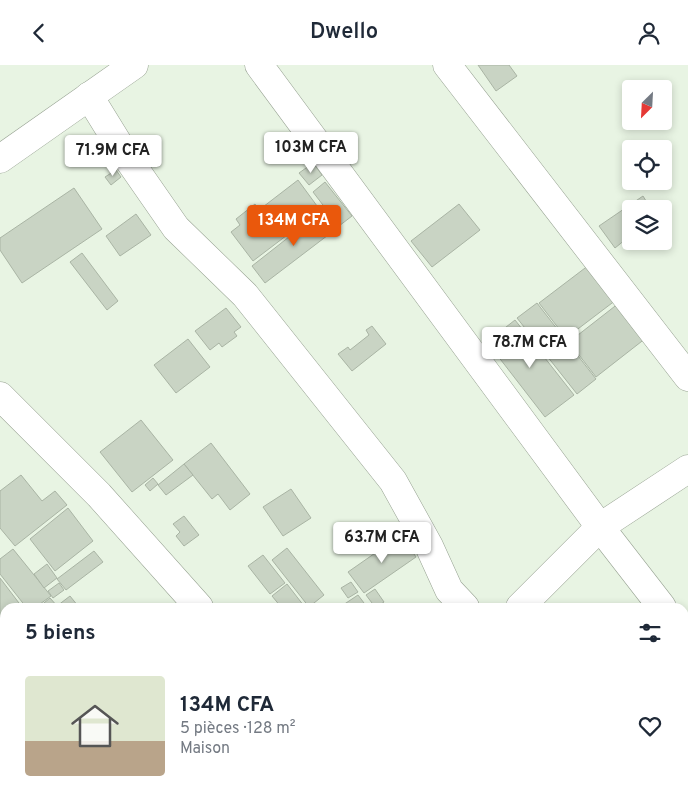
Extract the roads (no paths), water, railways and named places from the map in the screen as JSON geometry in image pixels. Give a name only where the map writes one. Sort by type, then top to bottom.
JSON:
[{"type":"street","points":[[0,159],[133,65]]},
{"type":"street","points":[[259,65],[600,527],[659,603]]},
{"type":"street","points":[[448,65],[688,377]]},
{"type":"street","points":[[89,96],[126,156],[176,227],[245,295],[393,481],[429,546],[449,590],[461,603]]},
{"type":"street","points":[[0,396],[99,495],[195,603]]},
{"type":"street","points":[[524,603],[600,527],[688,469]]}]
